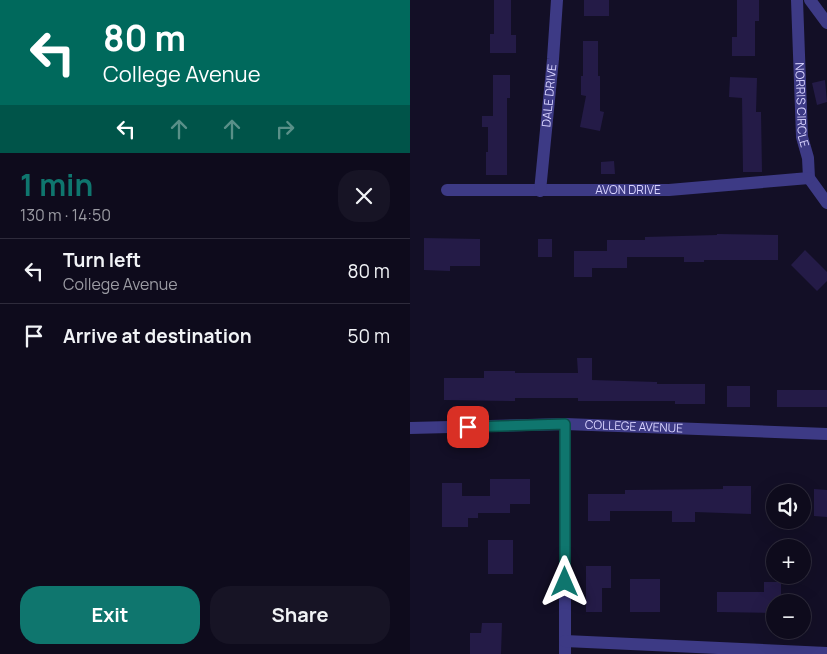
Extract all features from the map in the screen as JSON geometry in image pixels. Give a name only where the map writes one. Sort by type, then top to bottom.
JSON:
[{"type":"street","name":"DALE DRIVE","points":[[540,191],[557,0]]},
{"type":"street","name":"NORRIS CIRCLE","points":[[797,0],[802,137],[808,158],[809,178]]},
{"type":"street","points":[[810,0],[827,23]]},
{"type":"street","name":"AVON DRIVE","points":[[447,190],[669,190],[809,178]]},
{"type":"street","points":[[809,178],[827,202]]},
{"type":"street","points":[[565,424],[565,654]]},
{"type":"street","name":"COLLEGE AVENUE","points":[[410,428],[565,424],[827,434]]},
{"type":"street","points":[[565,641],[827,653]]},
{"type":"building","points":[[494,0],[511,0],[511,35],[516,35],[516,53],[490,53],[490,34],[494,34]]},
{"type":"building","points":[[584,0],[609,0],[609,16],[584,16]]},
{"type":"building","points":[[737,0],[759,0],[759,21],[755,21],[755,56],[732,56],[732,37],[737,37]]},
{"type":"building","points":[[583,41],[598,41],[600,111],[604,112],[600,131],[580,127],[586,96],[581,95]]},
{"type":"building","points":[[493,75],[510,75],[510,98],[507,98],[507,175],[486,175],[488,127],[482,127],[482,116],[493,116]]},
{"type":"building","points":[[730,77],[757,78],[756,112],[761,112],[762,172],[743,172],[742,98],[729,97]]},
{"type":"building","points":[[825,80],[827,102],[817,105],[812,83]]},
{"type":"building","points":[[614,161],[615,174],[601,174],[601,162]]},
{"type":"building","points":[[717,234],[778,235],[778,260],[704,260],[704,262],[684,262],[684,257],[627,257],[627,268],[592,268],[592,277],[574,277],[574,251],[607,251],[607,240],[645,240],[645,237]]},
{"type":"building","points":[[424,238],[480,239],[480,266],[450,266],[450,271],[424,270]]},
{"type":"building","points":[[538,239],[552,239],[552,257],[538,257]]},
{"type":"building","points":[[805,250],[827,272],[827,281],[817,291],[791,265]]},
{"type":"building","points":[[577,358],[592,358],[592,380],[657,382],[657,384],[705,384],[705,404],[675,404],[675,401],[578,401],[578,398],[515,398],[515,401],[444,400],[444,378],[484,378],[484,371],[578,373]]},
{"type":"building","points":[[727,386],[750,386],[750,407],[727,407]]},
{"type":"building","points":[[777,390],[827,390],[827,407],[777,407]]},
{"type":"building","points":[[490,479],[530,479],[530,504],[510,504],[510,513],[478,513],[478,518],[468,518],[468,527],[442,527],[442,483],[462,483],[462,496],[490,496]]},
{"type":"building","points":[[723,486],[751,486],[751,514],[695,512],[695,522],[672,522],[672,511],[610,511],[610,521],[588,521],[588,494],[625,494],[625,490],[723,489]]},
{"type":"building","points":[[814,489],[827,490],[827,517],[814,516]]},
{"type":"building","points":[[488,540],[513,540],[513,574],[488,574]]},
{"type":"building","points":[[586,566],[611,566],[611,588],[602,588],[602,612],[586,612]]},
{"type":"building","points":[[630,579],[660,579],[660,612],[630,612]]},
{"type":"building","points":[[764,582],[766,584],[781,584],[781,594],[766,594],[766,613],[717,612],[717,592],[764,592]]},
{"type":"building","points":[[482,623],[502,623],[501,654],[470,654],[470,633],[481,633]]},
{"type":"route","points":[[468,427],[565,424],[565,582]]}]
